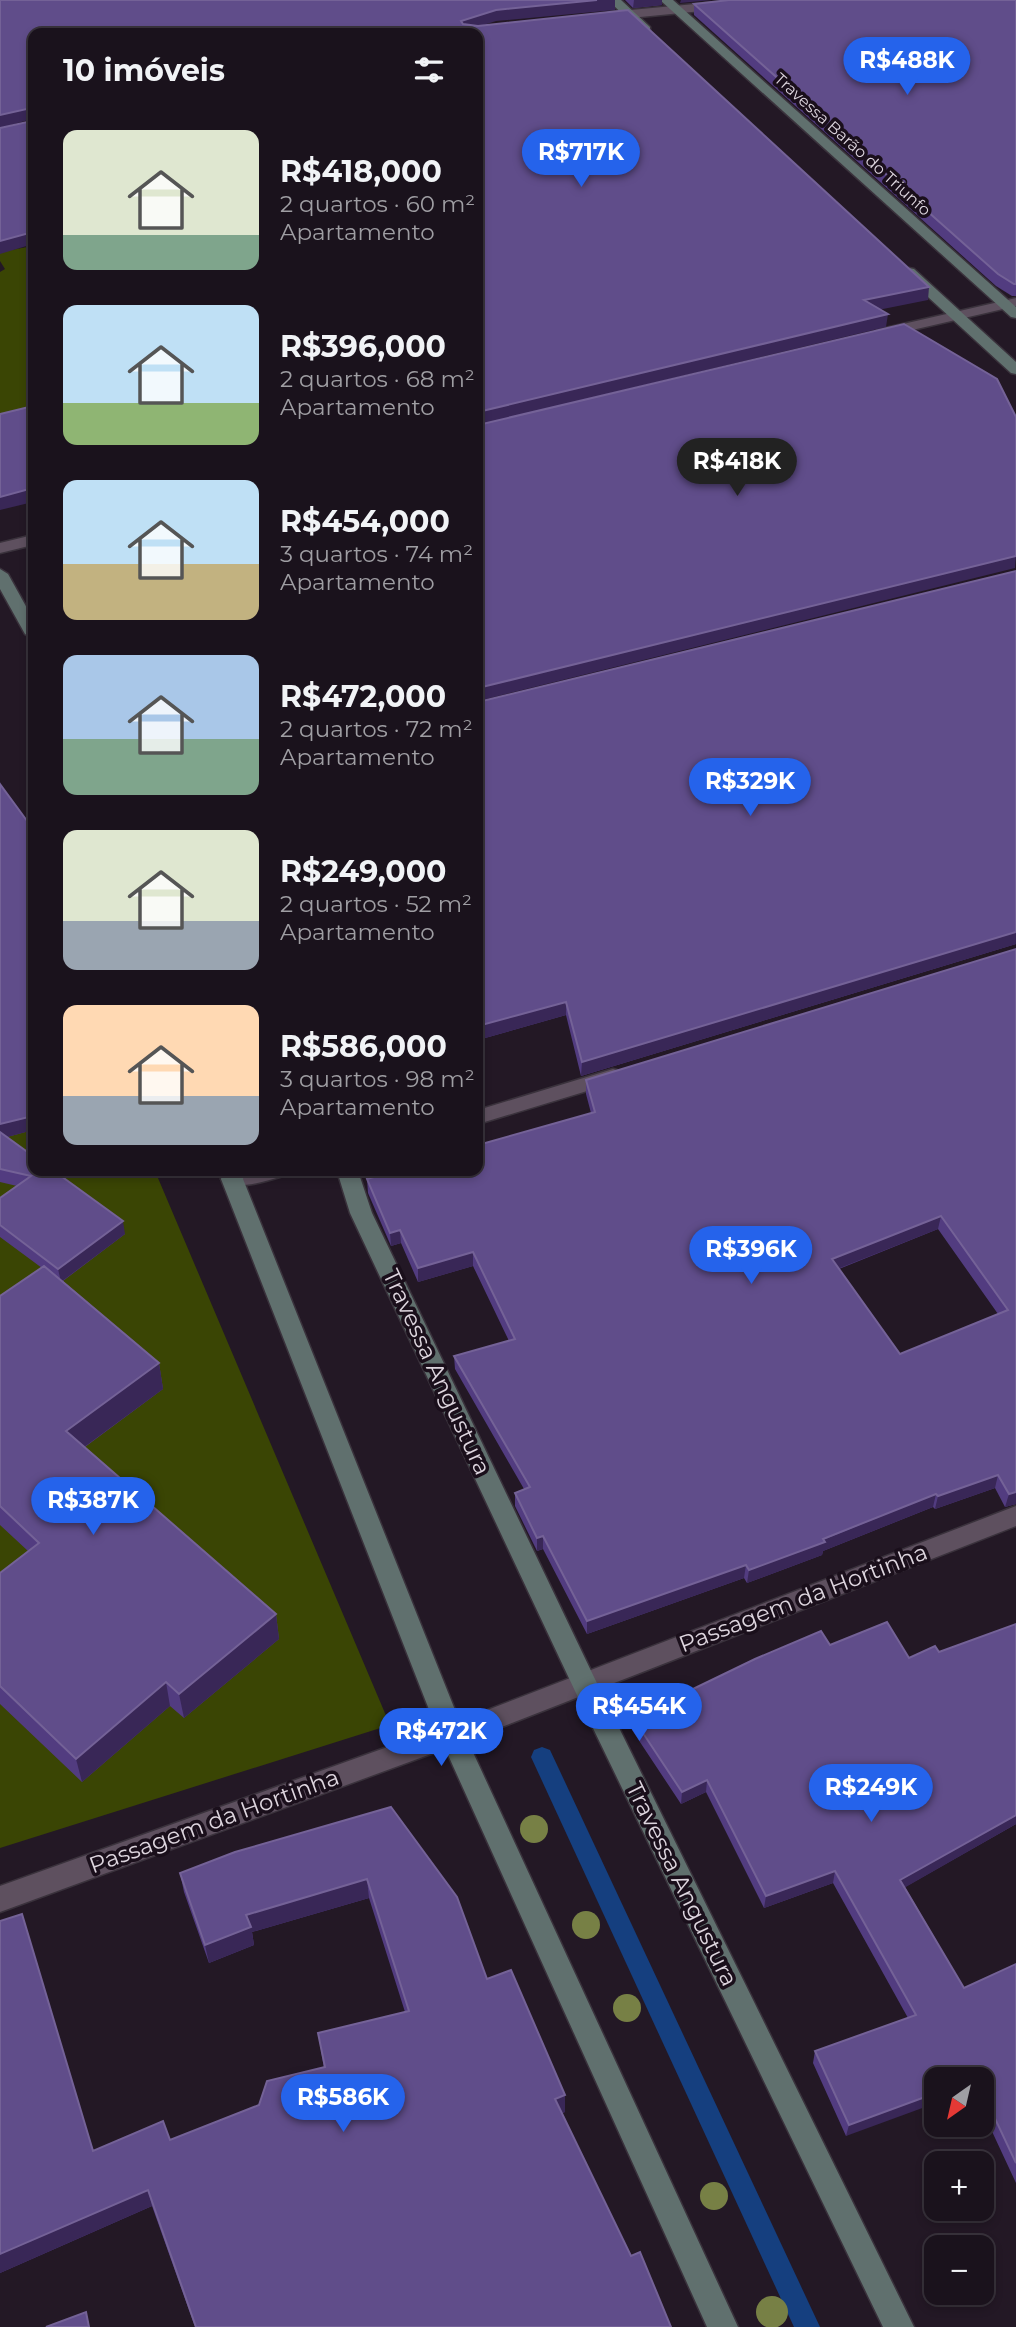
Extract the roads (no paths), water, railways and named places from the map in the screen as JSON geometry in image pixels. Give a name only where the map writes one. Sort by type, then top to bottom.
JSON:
[{"type":"street","points":[[614,0],[659,42]]},
{"type":"street","name":"Travessa Barão do Triunfo","points":[[666,0],[1012,307]]},
{"type":"street","points":[[602,17],[774,0]]},
{"type":"street","points":[[895,259],[1016,370]]},
{"type":"street","points":[[863,338],[956,315],[1012,307]]},
{"type":"street","points":[[0,548],[28,541]]},
{"type":"street","points":[[0,574],[28,625]]},
{"type":"street","points":[[483,1115],[635,1069]]},
{"type":"street","points":[[233,1176],[452,1735],[723,2327]]},
{"type":"street","name":"Travessa Angustura","points":[[349,1176],[361,1213],[584,1683],[899,2327]]},
{"type":"street","name":"Passagem da Hortinha","points":[[0,1899],[452,1735],[1016,1516]]},
{"type":"waterway","points":[[542,1757],[807,2327]]}]
